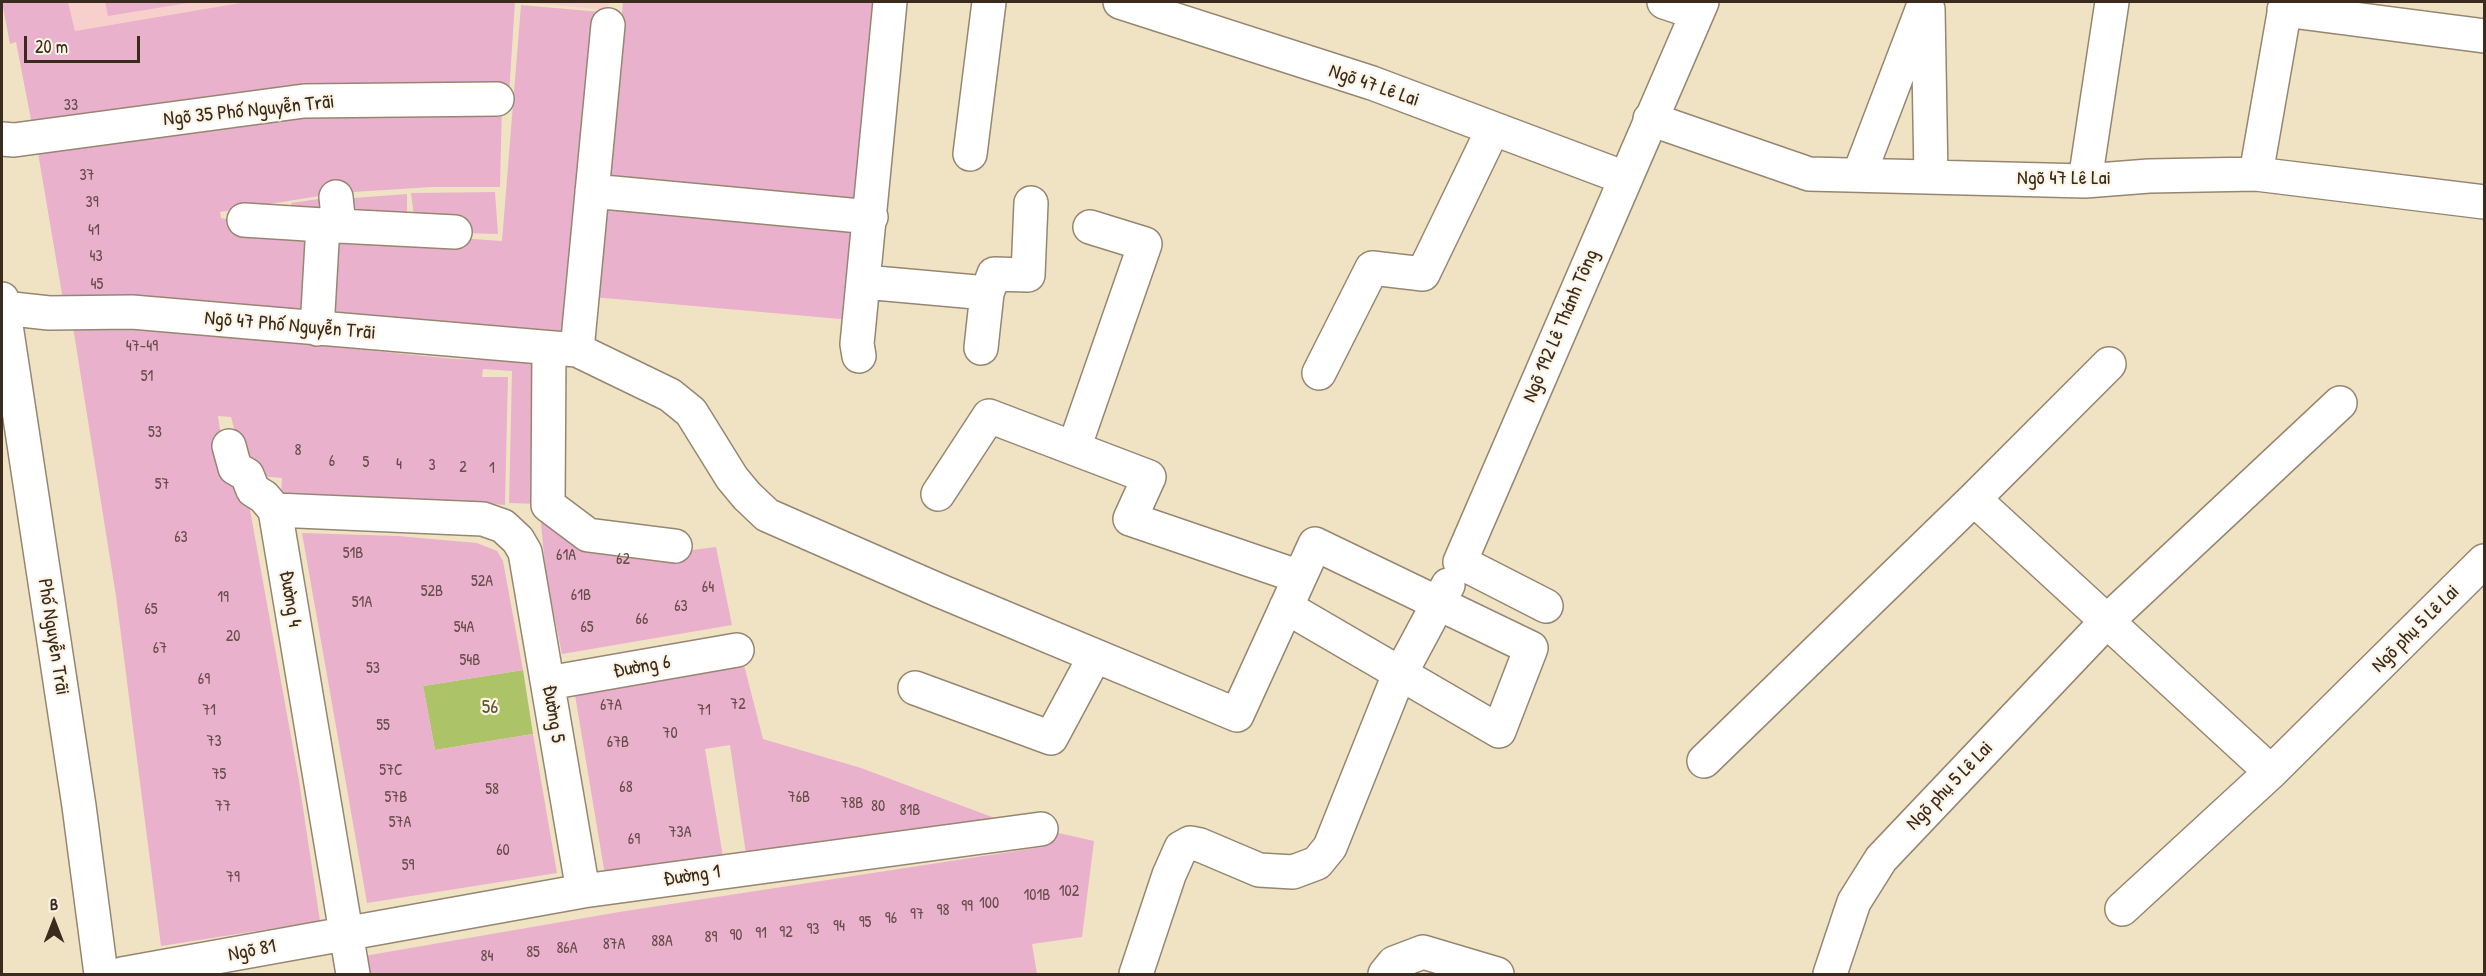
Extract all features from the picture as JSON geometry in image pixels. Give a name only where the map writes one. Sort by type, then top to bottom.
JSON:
[{"type":"street","points":[[859,356],[857,344],[890,2]]},
{"type":"street","points":[[970,154],[989,2]]},
{"type":"street","name":"Ngõ 47 Lê Lai","points":[[1120,2],[1372,83],[1625,178]]},
{"type":"street","points":[[1664,2],[1699,7]]},
{"type":"street","points":[[1859,175],[1926,2]]},
{"type":"street","points":[[1926,2],[1931,177]]},
{"type":"street","points":[[2085,181],[2112,2]]},
{"type":"street","points":[[2256,174],[2285,6],[2484,36]]},
{"type":"street","name":"Ngõ 192 Lê Thánh Tông","points":[[1136,975],[1169,875],[1181,848],[1190,843],[1200,845],[1259,870],[1293,872],[1310,867],[1330,847],[1400,674],[1460,562],[1699,7]]},
{"type":"street","points":[[608,25],[592,191],[563,350],[548,505],[588,535],[675,546]]},
{"type":"street","name":"Ngõ 35 Phố Nguyễn Trãi","points":[[2,139],[14,140],[304,101],[497,99]]},
{"type":"street","name":"Ngõ 47 Lê Lai","points":[[1650,118],[1809,174],[2085,181],[2149,176],[2256,174],[2484,202]]},
{"type":"street","points":[[1319,373],[1372,268],[1423,274],[1493,129]]},
{"type":"street","points":[[592,191],[871,216]]},
{"type":"street","points":[[981,348],[987,293],[994,274],[1028,275],[1031,203]]},
{"type":"street","points":[[317,328],[333,216]]},
{"type":"street","points":[[244,220],[333,216],[455,232]]},
{"type":"street","points":[[1074,448],[1145,244],[1090,227]]},
{"type":"street","points":[[864,282],[987,293]]},
{"type":"street","name":"Ngõ 47 Phố Nguyễn Trãi","points":[[2,304],[49,313],[132,312],[563,350]]},
{"type":"street","name":"Phố Nguyễn Trãi","points":[[2,304],[79,806],[100,975]]},
{"type":"street","points":[[563,350],[670,394],[691,412],[732,478],[767,515],[1237,715],[1286,607],[1315,544],[1531,648],[1498,731],[1286,607]]},
{"type":"street","points":[[1704,761],[1974,499],[2109,364]]},
{"type":"street","name":"Ngõ phụ 5 Lê Lai","points":[[1830,975],[1854,902],[1881,859],[2106,622],[2340,404]]},
{"type":"street","points":[[938,494],[989,416],[1149,477],[1130,519],[1300,577]]},
{"type":"street","points":[[229,446],[235,468],[247,475],[253,490],[264,497],[275,510]]},
{"type":"street","points":[[1974,499],[2271,772]]},
{"type":"street","name":"Đường 5","points":[[275,510],[483,519],[503,526],[518,540],[525,552],[583,891]]},
{"type":"street","name":"Đường 4","points":[[275,510],[353,975]]},
{"type":"street","name":"Ngõ phụ 5 Lê Lai","points":[[2122,909],[2271,772],[2484,561]]},
{"type":"street","points":[[1460,562],[1546,606]]},
{"type":"street","name":"Đường 6","points":[[548,683],[737,650]]},
{"type":"street","points":[[915,688],[1051,738],[1095,656]]},
{"type":"street","name":"Đường 1","points":[[345,934],[583,891],[1041,829]]},
{"type":"street","name":"Ngõ 81","points":[[122,975],[345,934]]},
{"type":"street","points":[[1385,975],[1394,963],[1423,952],[1497,975]]},
{"type":"shaded area","points":[[68,2],[246,2],[75,31]]},
{"type":"shaded area","points":[[522,2],[609,2],[608,10]]},
{"type":"green space","name":"56","points":[[523,670],[533,734],[435,750],[423,686]]},
{"type":"building","points":[[2,2],[68,2],[75,31],[246,2],[515,2],[509,94],[33,130],[16,42],[10,44]]},
{"type":"building","points":[[105,2],[188,2],[188,3],[108,16]]},
{"type":"building","points":[[623,2],[879,2],[861,206],[605,181]]},
{"type":"building","points":[[521,5],[601,12],[574,337],[324,317],[331,229],[502,241]]},
{"type":"building","points":[[502,104],[500,187],[432,187],[338,193],[220,212],[221,218],[246,223],[317,227],[312,317],[63,300],[37,147],[180,124]]},
{"type":"building","points":[[495,192],[498,234],[463,233],[415,224],[411,193]]},
{"type":"building","points":[[407,194],[407,220],[343,224],[341,199]]},
{"type":"building","points":[[332,197],[331,222],[293,220],[291,203]]},
{"type":"building","points":[[603,202],[859,227],[851,320],[593,297]]},
{"type":"building","points":[[73,327],[134,327],[455,359],[483,360],[486,357],[540,361],[540,504],[509,503],[512,371],[483,369],[482,377],[508,377],[505,505],[447,500],[281,495],[282,478],[259,476],[243,462],[231,417],[218,416],[228,485],[245,482],[299,781],[320,921],[161,946],[116,596]]},
{"type":"building","points":[[540,513],[684,551],[716,547],[732,625],[562,654],[546,576]]},
{"type":"building","points":[[302,533],[398,536],[477,543],[497,551],[503,561],[523,670],[423,686],[435,750],[533,734],[557,873],[367,903]]},
{"type":"building","points":[[744,665],[763,739],[861,768],[1000,820],[746,854],[730,745],[705,749],[723,857],[605,875],[575,695]]},
{"type":"building","points":[[1041,829],[1094,841],[1082,937],[1032,944],[1037,974],[367,974],[364,956],[619,912],[1042,847]]}]
